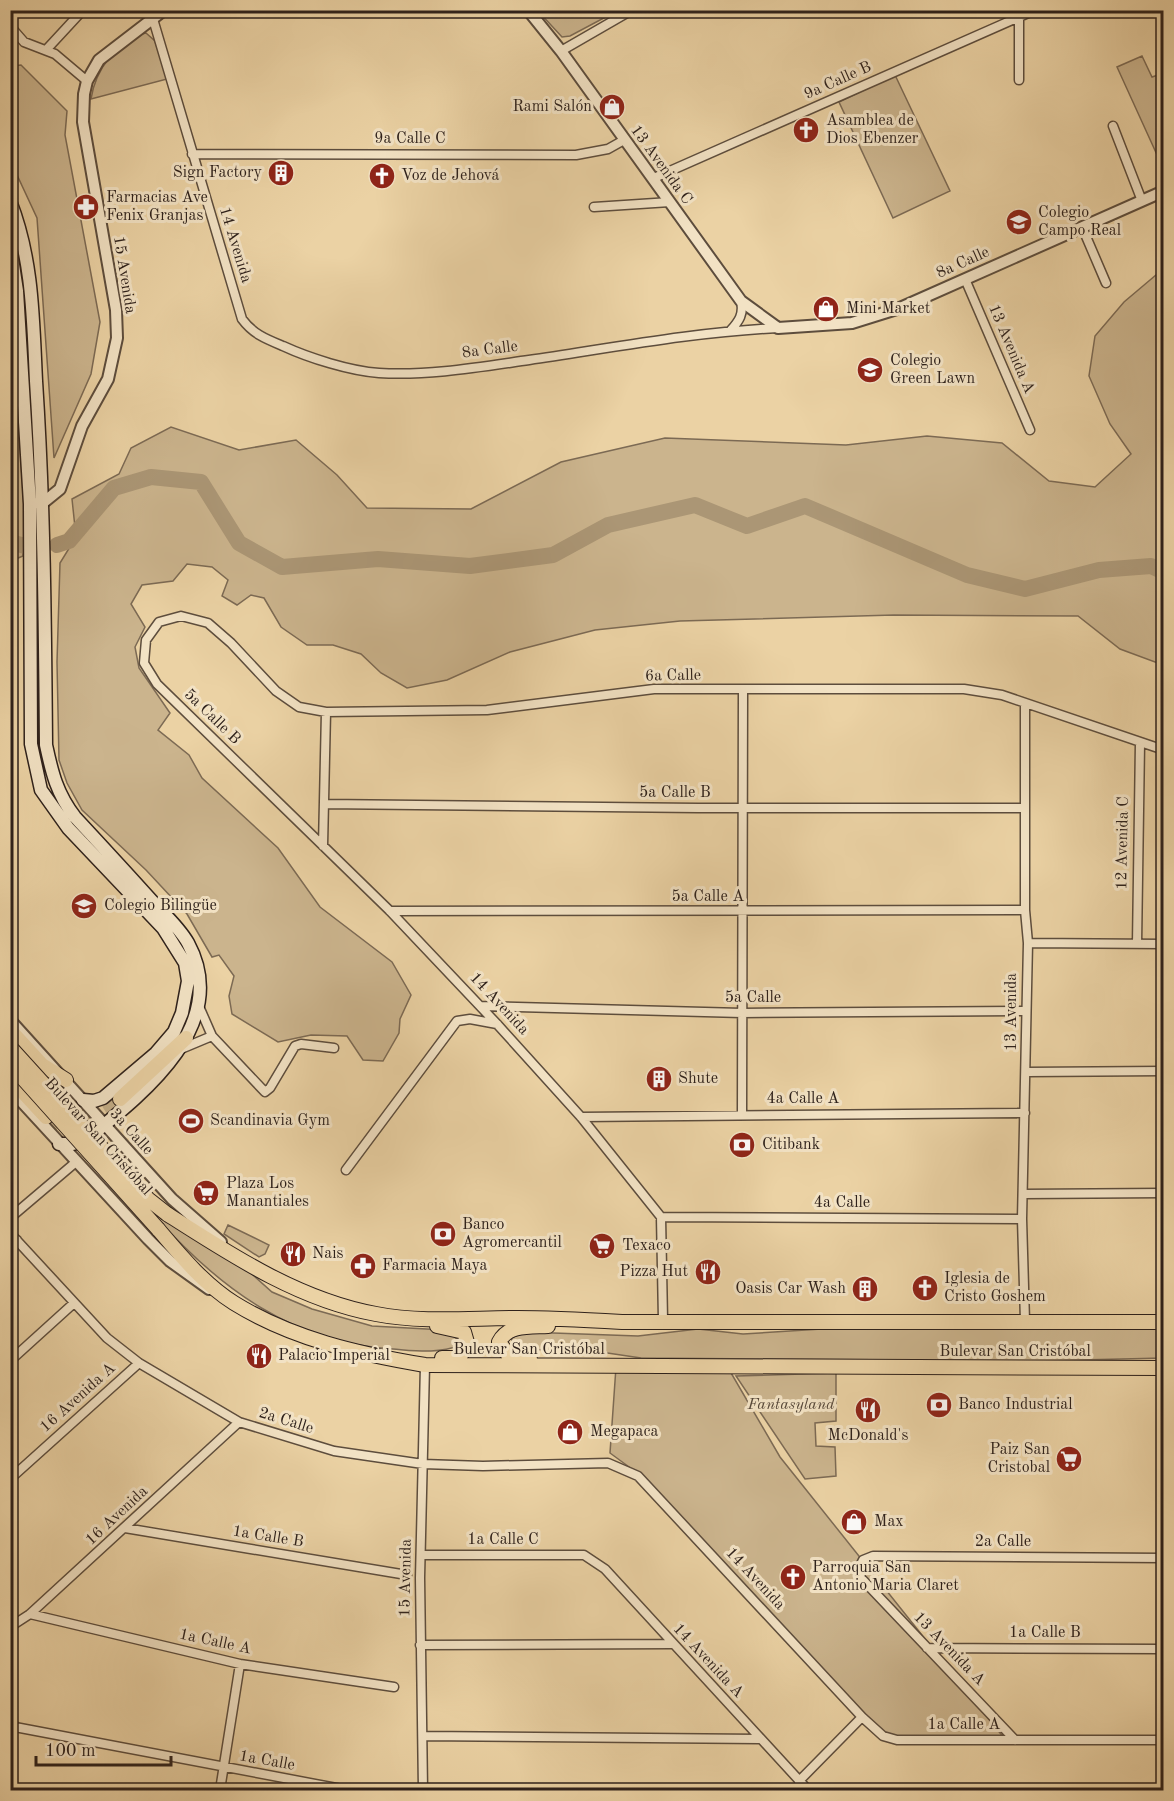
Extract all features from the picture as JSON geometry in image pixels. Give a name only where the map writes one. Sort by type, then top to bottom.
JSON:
[{"type":"main road","points":[[10,201],[23,240],[30,278],[44,502],[46,745],[54,783],[63,801],[75,817],[142,898],[169,936],[185,963],[188,981],[182,1012],[174,1032],[156,1053],[99,1101],[83,1100]]},
{"type":"main road","points":[[10,244],[17,291],[30,504],[31,744],[41,790],[68,828],[187,941],[200,976],[198,1004],[184,1043],[170,1063],[104,1125],[81,1141],[73,1144],[59,1144]]},
{"type":"main road","points":[[10,1030],[42,1065],[66,1080]]},
{"type":"main road","points":[[120,1099],[184,1043]]},
{"type":"main road","name":"Bulevar San Cristóbal","points":[[10,1047],[141,1191],[167,1214],[217,1246],[297,1289],[337,1304],[376,1314],[444,1319],[549,1318],[622,1322],[663,1320],[1164,1322]]},
{"type":"main road","name":"Bulevar San Cristóbal","points":[[10,1064],[198,1272],[233,1302],[263,1318],[321,1342],[365,1355],[425,1365],[1164,1368]]},
{"type":"main road","points":[[10,1078],[45,1117]]},
{"type":"main road","points":[[365,1355],[458,1358],[468,1347],[464,1332],[457,1329],[395,1321],[376,1314]]},
{"type":"main road","points":[[622,1322],[510,1329],[503,1334],[499,1342],[509,1356],[519,1359],[586,1360],[640,1366]]},
{"type":"street","points":[[46,50],[83,10]]},
{"type":"street","points":[[10,26],[24,42],[55,54],[87,81],[99,60],[164,10]]},
{"type":"street","name":"13 Avenida C","points":[[528,10],[561,51],[654,178],[741,301],[778,328]]},
{"type":"street","points":[[561,51],[632,10]]},
{"type":"street","name":"9a Calle B","points":[[654,178],[1035,10]]},
{"type":"street","points":[[1019,18],[1019,80]]},
{"type":"street","name":"14 Avenida","points":[[153,19],[242,319],[249,330],[258,335]]},
{"type":"street","name":"15 Avenida","points":[[44,502],[60,489],[82,426],[108,379],[117,338],[116,310],[83,122],[87,81]]},
{"type":"street","points":[[1113,126],[1142,201]]},
{"type":"street","name":"9a Calle C","points":[[192,154],[576,155],[608,149],[624,140]]},
{"type":"street","name":"8a Calle","points":[[258,335],[313,358],[376,373],[414,374],[485,366],[730,330],[852,322],[900,308],[1164,191]]},
{"type":"street","points":[[594,207],[670,202]]},
{"type":"street","points":[[1082,227],[1106,283]]},
{"type":"street","name":"13 Avenida A","points":[[965,279],[1030,430]]},
{"type":"street","points":[[730,330],[739,321],[743,309],[741,301]]},
{"type":"street","points":[[30,504],[44,502]]},
{"type":"street","name":"5a Calle B","points":[[208,623],[181,616],[159,622],[146,640],[144,663],[157,684],[323,846]]},
{"type":"street","name":"6a Calle","points":[[208,623],[231,643],[276,691],[299,707],[326,712],[487,710],[654,689],[743,691],[964,689],[1002,695],[1164,750]]},
{"type":"street","points":[[742,1114],[743,691]]},
{"type":"street","name":"13 Avenida","points":[[1025,703],[1025,910],[1028,944],[1022,1220],[1025,1321]]},
{"type":"street","points":[[323,846],[326,712]]},
{"type":"street","name":"12 Avenida C","points":[[1137,944],[1140,743]]},
{"type":"street","name":"5a Calle B","points":[[324,804],[1025,808]]},
{"type":"street","name":"14 Avenida","points":[[323,846],[390,911],[481,1006],[581,1117],[661,1217]]},
{"type":"street","name":"5a Calle A","points":[[390,911],[1025,910]]},
{"type":"street","points":[[1028,944],[1164,944]]},
{"type":"street","points":[[198,1004],[212,1036],[265,1092],[270,1088],[295,1046],[301,1044],[334,1048]]},
{"type":"street","name":"5a Calle","points":[[481,1006],[742,1013],[1025,1011]]},
{"type":"street","points":[[346,1170],[457,1022],[470,1019],[497,1024]]},
{"type":"street","name":"3a Calle","points":[[10,1020],[172,1199],[237,1256]]},
{"type":"street","points":[[184,1043],[212,1036]]},
{"type":"street","points":[[1027,1072],[1164,1071]]},
{"type":"street","points":[[10,1089],[170,1261],[194,1280],[233,1302]]},
{"type":"street","name":"4a Calle A","points":[[581,1117],[1025,1113]]},
{"type":"street","points":[[98,1186],[101,1165],[113,1150],[122,1145]]},
{"type":"street","points":[[10,1218],[76,1162]]},
{"type":"street","points":[[1023,1194],[1164,1193]]},
{"type":"street","points":[[661,1217],[663,1320]]},
{"type":"street","name":"4a Calle","points":[[661,1217],[1022,1220]]},
{"type":"street","name":"2a Calle","points":[[10,1233],[14,1243],[107,1338],[139,1363],[239,1422],[334,1451],[423,1464],[483,1466],[608,1463],[622,1467]]},
{"type":"street","points":[[10,1361],[74,1303]]},
{"type":"street","name":"16 Avenida A","points":[[10,1479],[139,1363]]},
{"type":"street","name":"15 Avenida","points":[[423,1791],[420,1645],[425,1365]]},
{"type":"street","points":[[1162,1791],[1164,1383]]},
{"type":"street","name":"16 Avenida","points":[[10,1627],[30,1614],[239,1422]]},
{"type":"street","name":"14 Avenida","points":[[622,1467],[638,1476],[862,1717]]},
{"type":"street","name":"1a Calle B","points":[[125,1528],[407,1575]]},
{"type":"street","name":"1a Calle C","points":[[422,1555],[584,1555]]},
{"type":"street","name":"14 Avenida A","points":[[584,1555],[605,1569],[671,1644],[808,1791]]},
{"type":"street","name":"2a Calle","points":[[861,1578],[859,1568],[863,1560],[873,1556],[1162,1558]]},
{"type":"street","name":"13 Avenida A","points":[[861,1578],[1016,1740]]},
{"type":"street","name":"1a Calle A","points":[[30,1614],[240,1664],[394,1687]]},
{"type":"street","points":[[420,1645],[671,1644]]},
{"type":"street","name":"1a Calle B","points":[[927,1648],[1162,1649]]},
{"type":"street","points":[[219,1791],[240,1664]]},
{"type":"street","points":[[799,1780],[862,1717]]},
{"type":"street","name":"1a Calle A","points":[[862,1717],[883,1736],[897,1740],[1163,1740]]},
{"type":"street","name":"1a Calle","points":[[10,1718],[13,1728],[347,1791]]},
{"type":"street","points":[[423,1736],[760,1739]]},
{"type":"green space","points":[[538,11],[617,11],[570,36],[562,37]]},
{"type":"green space","points":[[146,33],[155,41],[167,79],[91,99],[97,78],[109,58],[126,42]]},
{"type":"green space","points":[[1142,56],[1152,77],[1158,75],[1163,88],[1163,168],[1117,67]]},
{"type":"green space","points":[[21,65],[67,111],[65,135],[100,322],[91,374],[54,458],[37,218],[11,162],[11,66]]},
{"type":"green space","points":[[895,75],[950,191],[893,218],[839,102]]},
{"type":"green space","points":[[1163,269],[1163,665],[1120,649],[1078,616],[894,615],[680,621],[595,630],[510,652],[447,680],[407,688],[381,673],[361,654],[333,645],[307,645],[281,627],[264,598],[251,595],[237,605],[222,596],[228,580],[212,567],[187,564],[173,581],[142,585],[131,604],[145,627],[135,647],[139,668],[170,713],[158,730],[189,755],[202,778],[278,848],[320,907],[392,962],[411,995],[400,1019],[399,1033],[383,1061],[363,1060],[347,1036],[311,1035],[278,1042],[232,1014],[229,996],[234,976],[219,955],[212,957],[187,914],[146,870],[82,810],[67,783],[59,760],[57,662],[60,563],[76,537],[72,499],[119,474],[131,448],[171,427],[239,450],[296,440],[337,475],[367,508],[471,509],[561,462],[665,438],[846,445],[927,436],[1002,443],[1049,481],[1095,487],[1131,454],[1110,424],[1089,376],[1095,336],[1124,302]]},
{"type":"green space","points":[[11,371],[15,371],[25,523],[23,556],[11,561]]},
{"type":"green space","points":[[158,1214],[236,1260],[272,1292],[312,1309],[372,1326],[445,1330],[453,1334],[461,1345],[444,1350],[427,1351],[357,1345],[291,1324],[261,1308],[206,1267],[156,1217]]},
{"type":"green space","points":[[228,1225],[269,1245],[265,1254],[259,1257],[224,1234]]},
{"type":"green space","points":[[917,1323],[1163,1325],[1164,1358],[1036,1361],[641,1358],[594,1351],[515,1349],[511,1338],[525,1332],[638,1336],[698,1329],[743,1334]]},
{"type":"green space","points":[[727,1366],[780,1457],[1008,1743],[883,1738],[640,1475],[610,1453],[616,1367]]},
{"type":"green space","name":"Fantasyland","points":[[836,1373],[836,1421],[815,1423],[816,1446],[835,1447],[836,1476],[805,1479],[736,1376]]},
{"type":"waterway","points":[[57,545],[69,541],[114,488],[151,477],[201,482],[239,543],[282,567],[378,559],[470,566],[553,555],[608,525],[695,505],[747,526],[805,506],[967,575],[1025,589],[1099,570],[1151,566],[1164,572]]},
{"type":"waterway","points":[[10,542],[25,546]]},
{"type":"tunnel","points":[[46,1117],[54,1122],[73,1123],[104,1111],[120,1099]]},
{"type":"place","name":"Rami Salón","points":[[612,107]]},
{"type":"place","name":"Asamblea de Dios Ebenzer","points":[[806,130]]},
{"type":"place","name":"Sign Factory","points":[[281,173]]},
{"type":"place","name":"Voz de Jehová","points":[[382,176]]},
{"type":"place","name":"Farmacias Ave Fenix Granjas","points":[[86,207]]},
{"type":"place","name":"Colegio Campo Real","points":[[1019,222]]},
{"type":"place","name":"Mini Market","points":[[826,309]]},
{"type":"place","name":"Colegio Green Lawn","points":[[870,370]]},
{"type":"place","name":"Colegio Bilingüe","points":[[84,906]]},
{"type":"place","name":"Shute","points":[[659,1079]]},
{"type":"place","name":"Scandinavia Gym","points":[[191,1121]]},
{"type":"place","name":"Citibank","points":[[742,1145]]},
{"type":"place","name":"Plaza Los Manantiales","points":[[206,1193]]},
{"type":"place","name":"Banco Agromercantil","points":[[443,1234]]},
{"type":"place","name":"Texaco","points":[[602,1246]]},
{"type":"place","name":"Nais","points":[[293,1254]]},
{"type":"place","name":"Farmacia Maya","points":[[363,1266]]},
{"type":"place","name":"Pizza Hut","points":[[708,1272]]},
{"type":"place","name":"Iglesia de Cristo Goshem","points":[[925,1288]]},
{"type":"place","name":"Oasis Car Wash","points":[[865,1289]]},
{"type":"place","name":"Palacio Imperial","points":[[259,1356]]},
{"type":"place","name":"Banco Industrial","points":[[939,1405]]},
{"type":"place","name":"McDonald's","points":[[868,1410]]},
{"type":"place","name":"Megapaca","points":[[570,1432]]},
{"type":"place","name":"Paiz San Cristobal","points":[[1069,1459]]},
{"type":"place","name":"Max","points":[[854,1522]]},
{"type":"place","name":"Parroquia San Antonio Maria Claret","points":[[793,1577]]}]
